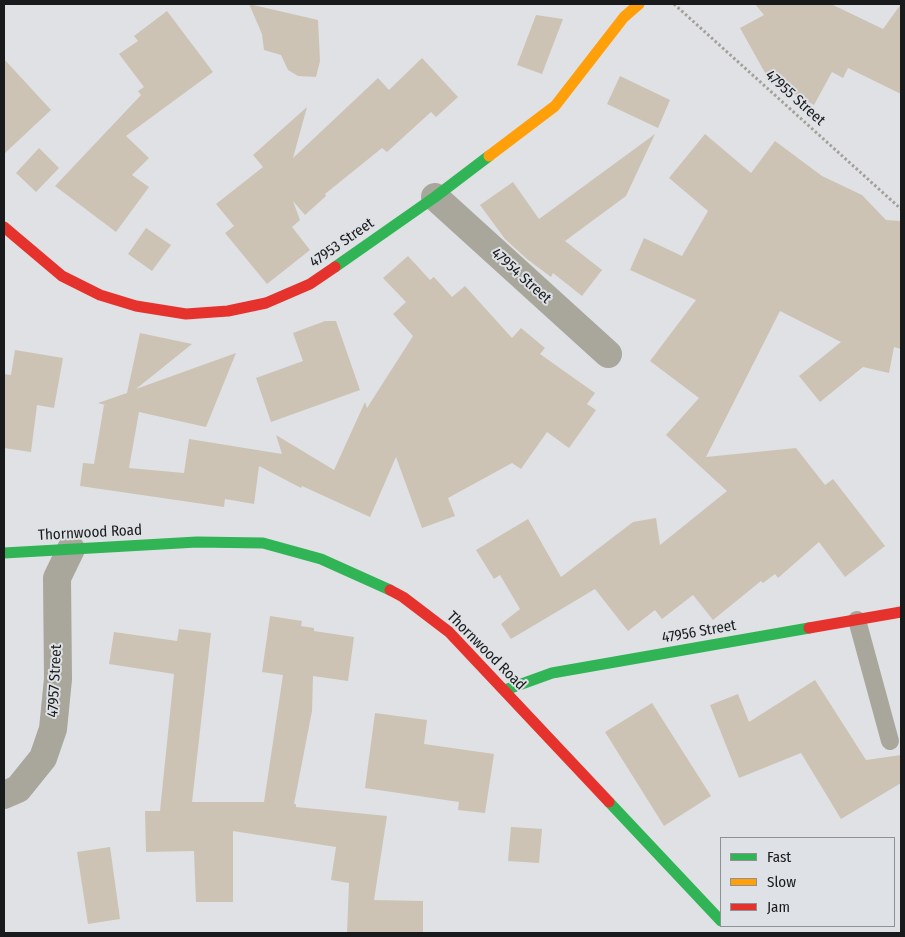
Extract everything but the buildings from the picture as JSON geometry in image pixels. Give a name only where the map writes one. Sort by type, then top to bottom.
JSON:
[{"type":"street","name":"47953 Street","points":[[4,227],[62,276],[100,295],[136,306],[186,314],[228,312],[266,303],[310,284],[435,198],[555,106],[571,88],[624,17],[639,4]]},
{"type":"street","name":"47954 Street","points":[[435,198],[608,354]]},
{"type":"street","name":"Thornwood Road","points":[[4,553],[197,542],[263,543],[321,559],[365,577],[403,597],[450,632],[720,925]]},
{"type":"street","name":"47957 Street","points":[[4,795],[18,790],[43,758],[53,729],[58,679],[56,578],[71,549]]},
{"type":"street","name":"47956 Street","points":[[505,690],[552,673],[901,612]]},
{"type":"lane","points":[[857,620],[890,742]]},
{"type":"path","name":"47955 Street","points":[[674,4],[901,209]]},
{"type":"traffic: fast","points":[[335,267],[435,197],[489,156]]},
{"type":"traffic: fast","points":[[4,553],[197,542],[263,543],[321,559],[390,590]]},
{"type":"traffic: fast","points":[[505,690],[552,673],[809,628]]},
{"type":"traffic: fast","points":[[609,802],[720,920]]},
{"type":"traffic: slow","points":[[489,156],[555,106],[624,17],[639,4]]},
{"type":"traffic: jam","points":[[4,227],[62,276],[100,295],[136,306],[186,314],[228,311],[266,303],[310,284],[335,267]]},
{"type":"traffic: jam","points":[[390,590],[403,597],[449,632],[609,802]]},
{"type":"traffic: jam","points":[[809,628],[901,612]]}]
